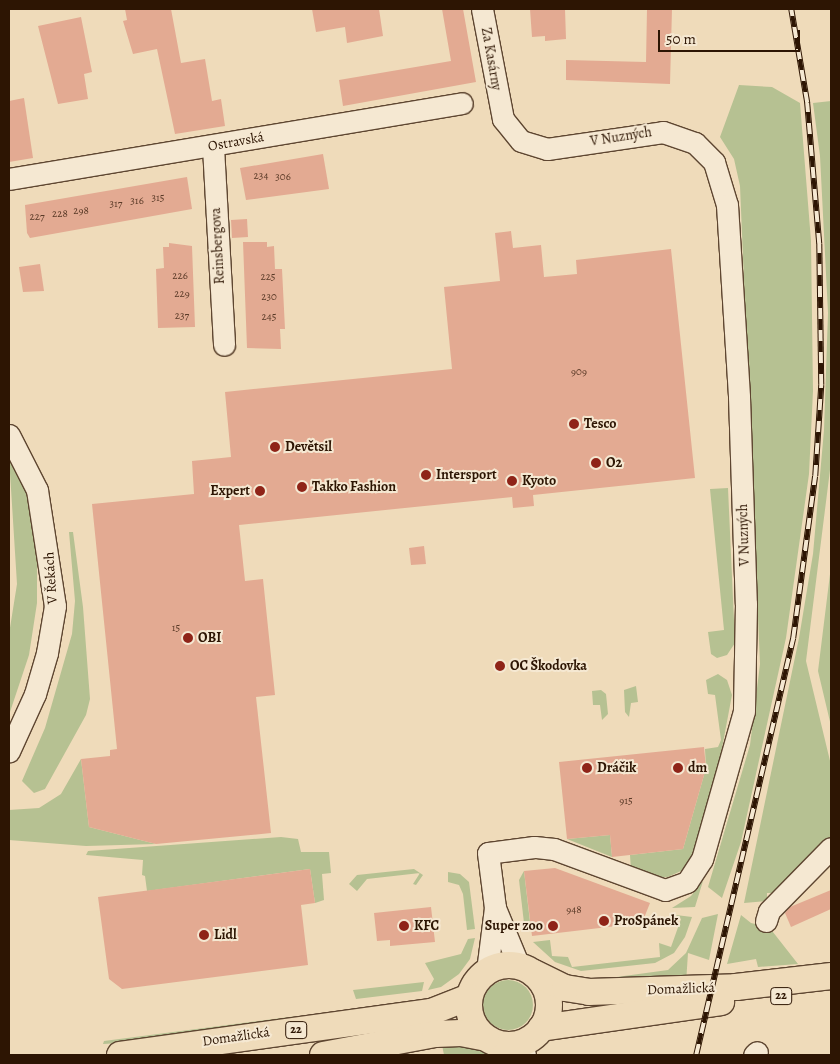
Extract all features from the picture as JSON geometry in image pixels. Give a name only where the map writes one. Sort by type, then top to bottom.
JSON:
[{"type":"main road","points":[[486,1038],[472,1020],[469,998],[479,978],[487,971],[508,964],[526,970],[542,982],[549,1005],[542,1028]]},
{"type":"main road","name":"Domažlická","points":[[526,970],[565,988],[589,992],[736,987],[831,976]]},
{"type":"main road","name":"Domažlická","points":[[542,1028],[831,991]]},
{"type":"main road","name":"Domažlická","points":[[120,1055],[431,1012],[469,998]]},
{"type":"main road","name":"22","points":[[323,1055],[434,1034],[461,1033],[486,1038],[522,1049],[542,1028]]},
{"type":"street","name":"Za Kasárny","points":[[482,9],[500,109]]},
{"type":"street","name":"Ostravská","points":[[9,179],[212,147],[462,103]]},
{"type":"street","name":"V Nuzných","points":[[487,971],[495,908],[488,853],[534,847],[554,849],[659,889],[676,888],[687,882],[702,859],[744,711],[746,668],[739,397],[727,205],[720,174],[695,143],[663,132],[547,149],[535,148],[512,133],[500,109]]},
{"type":"street","name":"Reinsbergova","points":[[212,147],[224,345]]},
{"type":"street","name":"V Řekách","points":[[9,435],[38,490],[54,606],[37,686],[9,751]]},
{"type":"street","points":[[766,921],[769,910],[831,848]]},
{"type":"street","name":"V Nuzných","points":[[495,908],[526,970]]},
{"type":"green space","points":[[739,85],[772,87],[800,103],[811,241],[813,391],[809,474],[786,638],[741,842],[722,898],[708,887],[750,745],[760,664],[740,186],[734,159],[720,137]]},
{"type":"green space","points":[[831,101],[831,462],[806,661],[831,765],[831,843],[772,893],[767,893],[767,901],[744,903],[799,638],[813,554],[824,430],[828,313],[820,156],[813,103]]},
{"type":"green space","points":[[9,457],[26,492],[37,558],[37,603],[29,655],[9,715],[9,634],[17,584]]},
{"type":"green space","points":[[728,488],[735,643],[727,655],[717,658],[711,654],[708,632],[724,630],[710,489]]},
{"type":"green space","points":[[69,532],[73,532],[83,607],[90,699],[86,715],[45,789],[34,793],[22,781],[45,728],[72,634],[75,601]]},
{"type":"green space","points":[[831,566],[830,704],[831,726],[818,671]]},
{"type":"green space","points":[[718,674],[727,680],[732,695],[719,764],[692,856],[683,870],[668,877],[656,878],[631,870],[630,855],[683,849],[706,768],[705,749],[718,747],[721,740],[715,695],[708,694],[706,680]]},
{"type":"green space","points":[[636,686],[638,702],[631,703],[629,717],[625,712],[624,690]]},
{"type":"green space","points":[[601,690],[606,694],[608,714],[602,720],[600,705],[593,705],[592,691]]},
{"type":"green space","points":[[81,759],[89,827],[156,844],[86,846],[9,840],[9,810],[39,808],[61,794]]},
{"type":"green space","points":[[610,835],[612,857],[567,839]]},
{"type":"green space","points":[[281,837],[298,839],[301,852],[329,852],[331,873],[322,874],[324,900],[315,903],[310,869],[147,891],[145,876],[142,875],[143,860],[86,855],[88,851]]},
{"type":"green space","points":[[414,869],[420,873],[367,879],[357,891],[349,884],[357,875]]},
{"type":"green space","points":[[524,871],[530,922],[524,923],[519,880]]},
{"type":"green space","points":[[448,872],[460,874],[469,882],[475,929],[467,930],[463,894],[459,885],[448,882]]},
{"type":"green space","points":[[420,873],[423,875],[416,885],[413,884]]},
{"type":"green space","points":[[703,881],[695,907],[672,908],[691,896]]},
{"type":"green space","points":[[718,914],[709,960],[688,953],[686,983],[602,979],[668,970],[686,953],[702,918]]},
{"type":"green space","points":[[676,915],[692,917],[685,937],[674,953],[655,963],[581,971],[555,962],[533,942],[550,940],[552,956],[568,957],[572,967],[660,957],[659,943],[671,947],[681,919]]},
{"type":"green space","points":[[741,915],[751,923],[769,927],[798,964],[758,967],[756,959],[727,964]]},
{"type":"green space","points":[[475,938],[470,959],[459,974],[441,987],[428,990],[434,979],[425,963],[461,954],[468,939]]},
{"type":"green space","points":[[503,980],[513,980],[526,987],[533,1000],[533,1010],[526,1023],[513,1030],[503,1030],[494,1026],[487,1019],[483,1010],[483,1000],[487,991],[494,984]]},
{"type":"green space","points":[[424,982],[422,991],[356,999],[353,990]]},
{"type":"green space","points":[[297,1016],[171,1040],[103,1044],[104,1041]]},
{"type":"green space","points":[[441,1040],[470,1042],[502,1055],[444,1055]]},
{"type":"building","points":[[125,9],[171,9],[181,63],[205,59],[212,101],[221,99],[225,126],[175,134],[157,49],[133,54],[123,21],[127,20]]},
{"type":"building","points":[[312,9],[379,9],[383,36],[347,43],[345,27],[316,32]]},
{"type":"building","points":[[442,9],[463,9],[476,82],[343,106],[339,80],[451,61]]},
{"type":"building","points":[[530,9],[565,9],[566,39],[545,41],[545,36],[532,37]]},
{"type":"building","points":[[647,9],[672,9],[670,84],[566,80],[566,60],[646,62]]},
{"type":"building","points":[[81,17],[92,72],[84,74],[88,99],[58,104],[38,26]]},
{"type":"building","points":[[24,98],[33,158],[9,162],[9,101]]},
{"type":"building","points":[[323,154],[329,189],[246,200],[240,168]]},
{"type":"building","points":[[187,177],[192,209],[30,238],[27,233],[25,205]]},
{"type":"building","points":[[247,219],[248,237],[232,238],[231,220]]},
{"type":"building","points":[[511,231],[513,248],[541,245],[544,277],[577,274],[576,260],[671,249],[695,478],[533,495],[534,506],[513,508],[512,497],[239,525],[245,581],[263,579],[275,695],[256,697],[271,833],[156,844],[89,827],[81,759],[110,756],[110,750],[117,749],[92,504],[194,494],[192,461],[231,457],[225,392],[452,369],[444,287],[500,281],[495,233]]},
{"type":"building","points":[[243,242],[267,242],[267,247],[274,246],[275,269],[282,269],[285,329],[280,329],[281,349],[247,348]]},
{"type":"building","points":[[169,243],[192,246],[195,327],[158,328],[156,269],[164,268],[163,247],[169,247]]},
{"type":"building","points":[[40,264],[44,291],[23,292],[19,267]]},
{"type":"building","points":[[424,546],[426,564],[411,565],[409,548]]},
{"type":"building","points":[[704,747],[706,768],[683,849],[612,857],[610,835],[567,839],[559,762]]},
{"type":"building","points":[[555,868],[650,903],[642,923],[532,936],[524,871]]},
{"type":"building","name":"Lidl","points":[[310,869],[315,903],[301,905],[308,965],[122,989],[109,979],[98,897]]},
{"type":"building","points":[[831,890],[831,909],[791,927],[785,913],[790,907]]},
{"type":"building","name":"KFC","points":[[431,907],[435,942],[390,946],[390,940],[377,941],[374,913]]},
{"type":"railway","points":[[696,1055],[793,638],[815,476],[821,385],[819,244],[807,103],[791,9]]},
{"type":"place","name":"Tesco","points":[[574,424]]},
{"type":"place","name":"Devětsil","points":[[275,447]]},
{"type":"place","name":"O2","points":[[596,463]]},
{"type":"place","name":"Intersport","points":[[426,475]]},
{"type":"place","name":"Kyoto","points":[[512,481]]},
{"type":"place","name":"Takko Fashion","points":[[302,487]]},
{"type":"place","name":"Expert","points":[[260,491]]},
{"type":"place","name":"OBI","points":[[188,638]]},
{"type":"place","name":"OC Škodovka","points":[[500,666]]},
{"type":"place","name":"Dráčik","points":[[587,768]]},
{"type":"place","name":"dm","points":[[678,768]]},
{"type":"place","name":"ProSpánek","points":[[604,921]]},
{"type":"place","name":"KFC","points":[[404,926]]},
{"type":"place","name":"Super zoo","points":[[553,926]]},
{"type":"place","name":"Lidl","points":[[204,935]]}]
